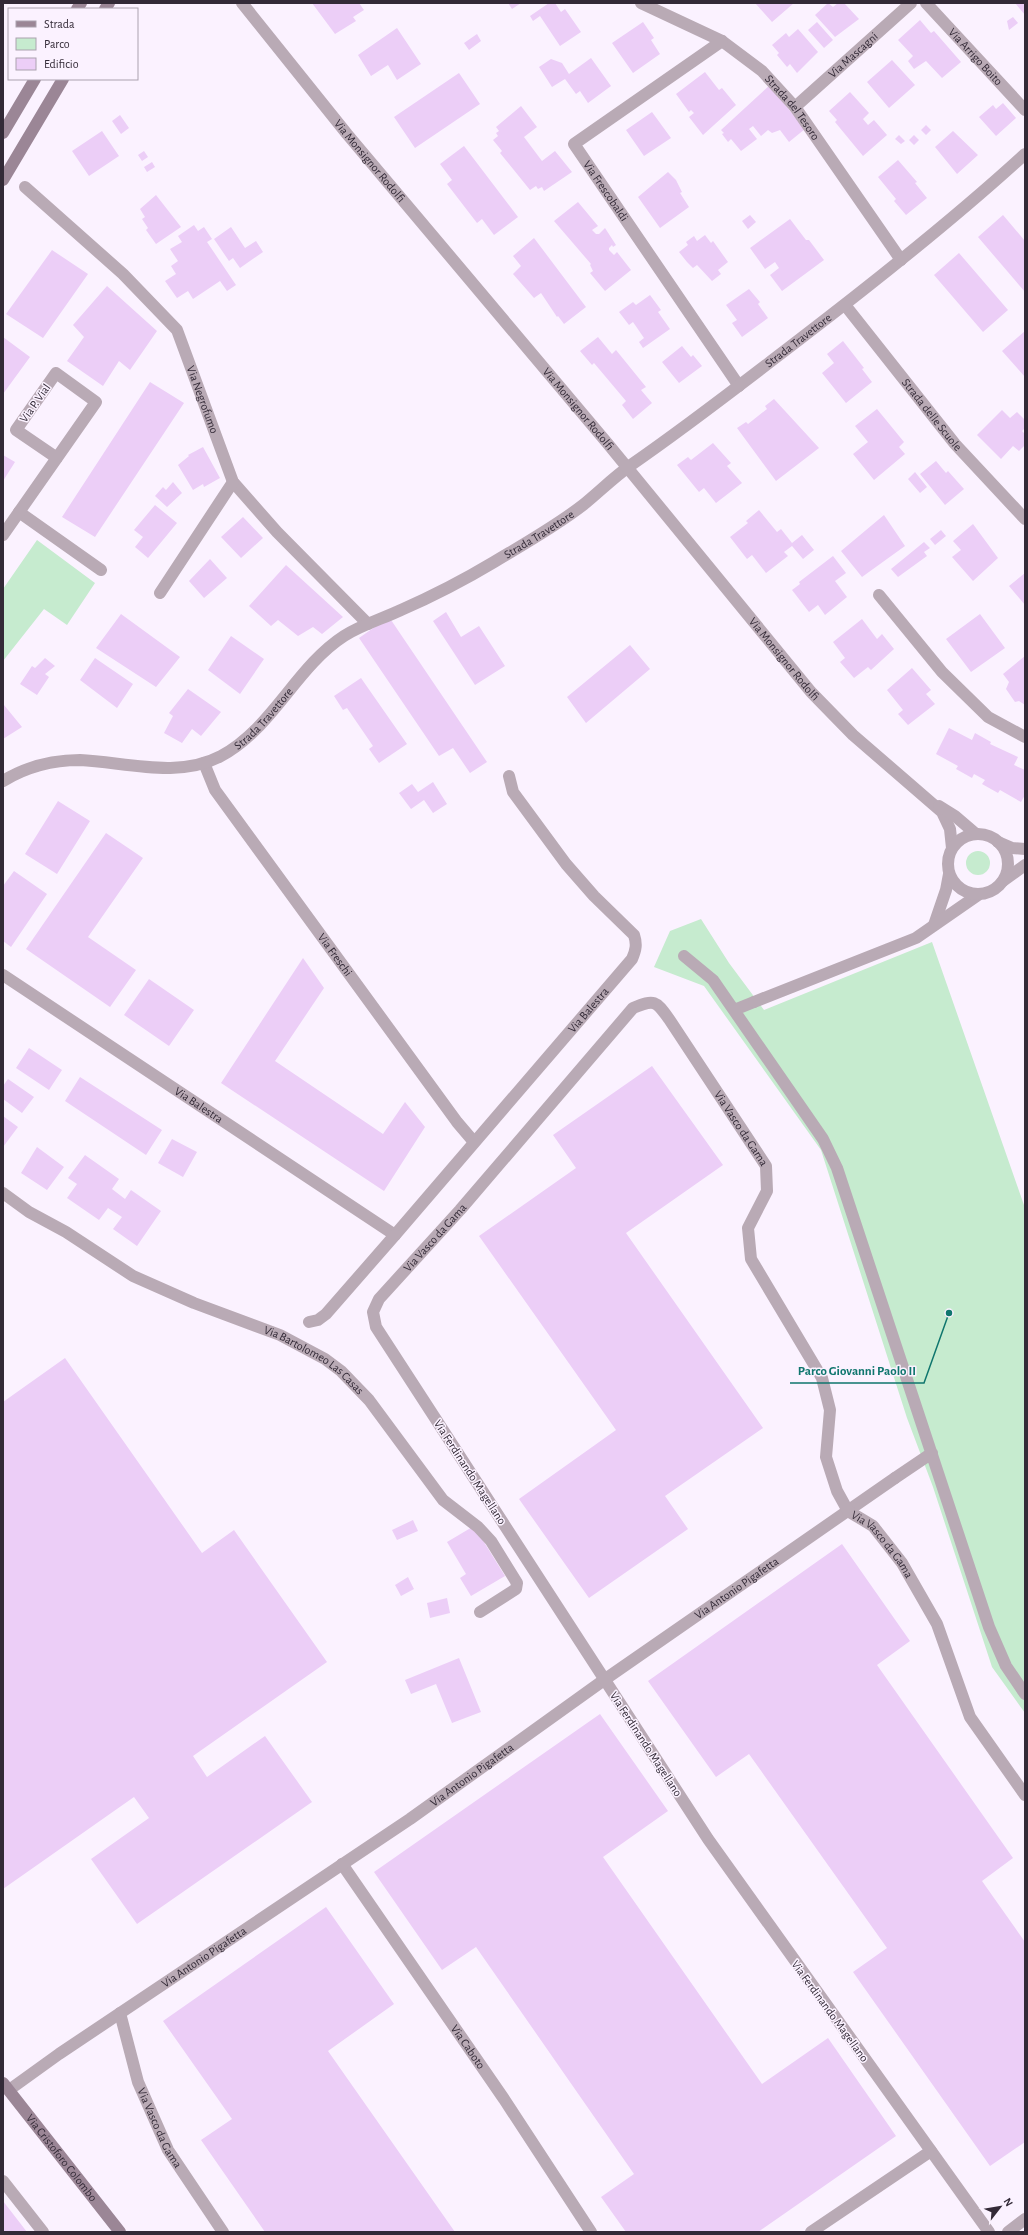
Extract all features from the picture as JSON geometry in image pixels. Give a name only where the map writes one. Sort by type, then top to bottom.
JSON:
[{"type":"main road","points":[[3,133],[34,80]]},
{"type":"main road","points":[[3,180],[62,80]]},
{"type":"main road","name":"Via Cristoforo Colombo","points":[[6,2087],[120,2232]]},
{"type":"street","points":[[232,3],[252,17]]},
{"type":"street","name":"Via Monsignor Rodolfi","points":[[242,3],[362,152],[627,468],[811,692],[853,735],[930,800],[942,812],[950,829],[952,848],[949,856],[949,874]]},
{"type":"street","name":"Strada del Tesoro","points":[[641,3],[722,41],[762,71],[795,107],[901,260]]},
{"type":"street","name":"Via Mascagni","points":[[795,107],[911,3]]},
{"type":"street","name":"Via Arrigo Boito","points":[[926,3],[1025,110]]},
{"type":"street","name":"Via Frescobaldi","points":[[722,41],[574,144],[739,386]]},
{"type":"street","name":"Strada Travettore","points":[[3,781],[37,766],[69,761],[163,768],[204,763],[223,755],[244,740],[332,643],[349,632],[446,589],[493,563],[581,506],[627,468],[739,386],[901,260],[1025,154]]},
{"type":"street","name":"Via Negrofumo","points":[[25,187],[123,274],[177,330],[233,482],[278,532],[368,624]]},
{"type":"street","name":"Strada delle Scuole","points":[[845,304],[955,444],[1025,519]]},
{"type":"street","name":"Via P. Vial","points":[[3,535],[57,458],[96,402],[56,373],[16,430],[57,458]]},
{"type":"street","points":[[160,593],[233,482]]},
{"type":"street","points":[[19,512],[101,570]]},
{"type":"street","points":[[879,595],[942,672],[988,717],[1025,737]]},
{"type":"street","name":"Via Freschi","points":[[204,763],[215,790],[457,1122],[474,1142]]},
{"type":"street","name":"Via Balestra","points":[[309,1322],[318,1320],[326,1314],[632,959],[637,943],[634,935],[594,896],[566,864],[513,792],[509,776]]},
{"type":"street","name":"Via Monsignor Rodolfi","points":[[930,800],[955,816],[976,834],[991,837],[1012,848],[1025,849]]},
{"type":"street","points":[[952,848],[967,836],[976,834]]},
{"type":"street","points":[[998,842],[1008,860],[1008,868],[1003,881]]},
{"type":"street","points":[[734,1010],[916,938],[978,895],[996,888],[1025,865]]},
{"type":"street","points":[[949,874],[960,889],[978,895]]},
{"type":"street","points":[[934,925],[946,890],[949,874]]},
{"type":"street","points":[[684,956],[713,980],[823,1139],[837,1168],[990,1627],[1006,1666],[1025,1694]]},
{"type":"street","name":"Via Balestra","points":[[3,975],[395,1235]]},
{"type":"street","name":"Via Vasco da Gama","points":[[376,1327],[373,1312],[379,1299],[460,1210],[634,1008],[649,1001],[658,1004],[670,1018],[766,1166],[767,1191],[748,1228],[751,1259],[822,1378],[830,1410],[826,1458],[837,1491],[848,1511],[873,1526],[902,1563],[936,1624],[970,1718],[1025,1795]]},
{"type":"street","name":"Via Bartolomeo Las Casas","points":[[3,1193],[29,1212],[66,1232],[134,1276],[194,1303],[280,1335],[325,1359],[341,1371],[369,1400],[443,1500],[478,1527],[491,1541],[517,1583],[516,1589],[480,1612]]},
{"type":"street","name":"Via Ferdinando Magellano","points":[[376,1327],[708,1839],[989,2232]]},
{"type":"street","name":"Via Antonio Pigafetta","points":[[6,2087],[120,2013],[410,1819],[604,1680],[932,1453]]},
{"type":"street","name":"Via Caboto","points":[[342,1864],[504,2099],[591,2232]]},
{"type":"street","name":"Via Vasco da Gama","points":[[120,2013],[138,2082],[168,2150],[223,2232]]},
{"type":"street","points":[[811,2232],[930,2151]]},
{"type":"street","points":[[3,2181],[43,2232]]},
{"type":"street","points":[[1008,2232],[1025,2219]]},
{"type":"green space","points":[[37,540],[95,583],[67,625],[44,609],[3,661],[3,589]]},
{"type":"green space","points":[[978,851],[983,852],[989,858],[989,868],[983,874],[978,875],[973,874],[967,868],[966,863],[967,858],[973,852]]},
{"type":"green space","points":[[701,919],[729,963],[764,1010],[932,942],[1025,1208],[1025,1713],[992,1667],[933,1487],[907,1418],[821,1150],[704,986],[654,967],[670,931]]},
{"type":"building","points":[[312,3],[359,3],[364,10],[353,17],[356,21],[335,34]]},
{"type":"building","points":[[508,3],[521,3],[512,9]]},
{"type":"building","points":[[549,3],[555,3],[561,12],[565,9],[581,32],[560,46],[540,16],[533,21],[530,16]]},
{"type":"building","points":[[755,3],[794,3],[772,22]]},
{"type":"building","points":[[828,3],[833,7],[838,3],[844,3],[859,19],[835,37],[815,15]]},
{"type":"building","points":[[1015,3],[1025,3],[1025,15]]},
{"type":"building","points":[[1013,17],[1018,23],[1009,30],[1007,21]]},
{"type":"building","points":[[920,20],[931,33],[934,31],[961,62],[942,78],[926,61],[914,69],[908,61],[913,56],[898,40]]},
{"type":"building","points":[[643,22],[654,38],[651,40],[660,54],[633,73],[612,43]]},
{"type":"building","points":[[817,22],[833,40],[824,48],[808,30]]},
{"type":"building","points":[[397,28],[421,64],[397,80],[388,65],[371,76],[358,55]]},
{"type":"building","points":[[798,29],[818,52],[797,73],[790,64],[787,67],[777,55],[779,53],[772,45],[786,33],[789,37]]},
{"type":"building","points":[[477,34],[481,41],[469,50],[464,43]]},
{"type":"building","points":[[591,58],[611,86],[588,103],[580,91],[576,94],[565,79],[552,87],[539,67],[551,59],[562,63],[569,74]]},
{"type":"building","points":[[892,60],[915,85],[889,108],[867,82]]},
{"type":"building","points":[[705,72],[719,90],[722,88],[736,105],[703,135],[689,117],[694,113],[691,110],[689,112],[676,94]]},
{"type":"building","points":[[459,73],[480,104],[415,148],[394,117]]},
{"type":"building","points":[[771,84],[782,101],[805,129],[789,142],[780,130],[772,133],[768,130],[761,136],[753,126],[749,129],[757,139],[741,151],[731,139],[728,142],[721,130]]},
{"type":"building","points":[[850,92],[869,113],[863,119],[868,125],[874,120],[887,135],[863,156],[835,122],[837,120],[829,111]]},
{"type":"building","points":[[1003,103],[1016,118],[996,136],[979,117],[993,105],[996,109]]},
{"type":"building","points":[[521,106],[537,127],[524,137],[542,161],[555,151],[572,172],[544,191],[542,187],[538,189],[536,186],[530,190],[500,153],[502,151],[493,140],[498,136],[496,133],[499,131],[496,127]]},
{"type":"building","points":[[652,112],[671,138],[644,156],[626,130]]},
{"type":"building","points":[[120,115],[129,128],[121,134],[112,121]]},
{"type":"building","points":[[926,125],[931,130],[926,135],[921,130]]},
{"type":"building","points":[[102,131],[119,156],[89,176],[72,151]]},
{"type":"building","points":[[953,131],[978,155],[957,174],[935,147]]},
{"type":"building","points":[[899,135],[905,141],[901,144],[895,139]]},
{"type":"building","points":[[914,135],[919,140],[914,145],[909,140]]},
{"type":"building","points":[[464,146],[518,217],[494,235],[482,219],[477,223],[447,184],[452,180],[440,164]]},
{"type":"building","points":[[144,151],[148,157],[142,161],[138,155]]},
{"type":"building","points":[[898,160],[917,182],[915,183],[927,198],[906,215],[894,201],[896,199],[878,177]]},
{"type":"building","points":[[152,162],[155,167],[147,172],[144,167]]},
{"type":"building","points":[[668,172],[676,180],[682,192],[680,193],[689,207],[660,228],[638,197]]},
{"type":"building","points":[[156,195],[181,227],[156,244],[146,230],[148,228],[142,219],[145,217],[140,209]]},
{"type":"building","points":[[578,202],[598,226],[592,230],[596,234],[599,234],[605,228],[616,245],[613,247],[612,245],[609,250],[614,255],[617,252],[631,270],[605,291],[590,273],[593,271],[590,265],[591,264],[554,221]]},
{"type":"building","points":[[750,215],[756,222],[748,229],[742,221]]},
{"type":"building","points":[[1003,215],[1025,241],[1025,292],[978,237]]},
{"type":"building","points":[[790,219],[806,240],[809,240],[824,260],[782,291],[770,275],[779,268],[775,262],[765,269],[750,248]]},
{"type":"building","points":[[194,225],[198,231],[204,227],[212,239],[207,242],[236,285],[227,291],[220,281],[193,299],[188,291],[177,298],[165,281],[176,274],[171,266],[178,261],[170,249],[182,242],[178,236]]},
{"type":"building","points":[[231,227],[245,248],[256,241],[263,252],[240,268],[233,258],[229,261],[214,239]]},
{"type":"building","points":[[705,235],[711,243],[713,241],[728,262],[718,270],[721,274],[712,281],[697,265],[693,268],[679,252],[688,245],[686,242],[694,236],[697,241]]},
{"type":"building","points":[[534,238],[586,307],[564,324],[558,316],[557,317],[541,293],[534,298],[513,274],[521,266],[513,256]]},
{"type":"building","points":[[52,250],[88,274],[43,338],[6,314]]},
{"type":"building","points":[[959,253],[1008,310],[983,332],[934,275]]},
{"type":"building","points":[[107,286],[157,331],[130,370],[119,361],[103,386],[67,361],[84,337],[73,325]]},
{"type":"building","points":[[749,289],[760,302],[758,304],[768,318],[742,337],[732,323],[737,320],[726,305]]},
{"type":"building","points":[[650,295],[661,310],[658,312],[670,329],[643,348],[639,342],[644,338],[633,322],[629,325],[619,312],[633,302],[636,305]]},
{"type":"building","points":[[1025,331],[1025,377],[1002,351]]},
{"type":"building","points":[[3,337],[30,357],[3,394]]},
{"type":"building","points":[[598,337],[612,354],[616,350],[646,387],[641,390],[652,403],[633,419],[622,405],[626,401],[594,363],[592,365],[580,351]]},
{"type":"building","points":[[843,341],[864,368],[862,369],[872,382],[846,403],[822,373],[834,363],[827,354]]},
{"type":"building","points":[[682,346],[691,357],[693,355],[702,366],[679,383],[662,362]]},
{"type":"building","points":[[150,382],[184,403],[95,537],[62,517]]},
{"type":"building","points":[[774,399],[819,448],[776,481],[737,428],[746,422],[748,424],[767,409],[765,406]]},
{"type":"building","points":[[877,409],[904,442],[899,447],[905,454],[874,480],[853,454],[868,442],[855,426]]},
{"type":"building","points":[[1002,410],[1010,418],[1017,412],[1025,420],[1025,428],[1022,431],[1025,434],[1025,445],[1019,451],[1013,446],[1001,459],[977,435]]},
{"type":"building","points":[[713,443],[731,463],[727,466],[742,483],[716,503],[704,488],[699,492],[677,465],[688,457],[691,460]]},
{"type":"building","points":[[203,447],[220,478],[204,487],[203,484],[193,490],[178,465],[189,456],[188,455]]},
{"type":"building","points":[[3,455],[15,462],[3,481]]},
{"type":"building","points":[[936,461],[946,473],[948,471],[964,489],[945,505],[920,474]]},
{"type":"building","points":[[915,472],[927,487],[920,493],[908,479]]},
{"type":"building","points":[[173,482],[182,493],[167,507],[155,496],[163,487],[166,490]]},
{"type":"building","points":[[155,505],[177,523],[148,558],[135,547],[143,537],[134,530]]},
{"type":"building","points":[[759,510],[777,532],[781,529],[792,543],[802,535],[814,550],[803,559],[792,546],[784,552],[788,556],[766,573],[752,555],[747,559],[730,537],[748,523],[746,521]]},
{"type":"building","points":[[884,515],[905,546],[862,577],[841,551]]},
{"type":"building","points":[[243,517],[263,538],[241,558],[221,537]]},
{"type":"building","points":[[973,524],[998,558],[973,581],[952,557],[961,550],[953,541]]},
{"type":"building","points":[[941,530],[946,536],[935,545],[930,539]]},
{"type":"building","points":[[924,542],[930,548],[924,552],[927,556],[898,577],[891,569]]},
{"type":"building","points":[[833,556],[846,573],[835,581],[847,597],[825,615],[818,605],[809,612],[792,590],[800,584],[799,582]]},
{"type":"building","points":[[210,559],[227,578],[204,598],[189,581]]},
{"type":"building","points":[[286,565],[343,617],[322,634],[313,627],[298,636],[278,620],[271,626],[249,606]]},
{"type":"building","points":[[1025,573],[1025,605],[1009,586]]},
{"type":"building","points":[[446,612],[461,637],[479,626],[505,666],[475,685],[433,621]]},
{"type":"building","points":[[121,614],[180,657],[156,687],[96,648]]},
{"type":"building","points":[[980,614],[1005,648],[971,672],[946,639]]},
{"type":"building","points":[[389,617],[487,762],[470,773],[453,748],[439,756],[359,638]]},
{"type":"building","points":[[862,619],[877,639],[882,634],[894,649],[871,670],[868,667],[854,678],[840,662],[845,658],[833,642]]},
{"type":"building","points":[[231,636],[264,659],[240,694],[208,670]]},
{"type":"building","points":[[630,645],[650,669],[586,723],[567,697]]},
{"type":"building","points":[[1025,656],[1025,705],[1019,701],[1015,702],[1006,689],[1009,682],[1003,674]]},
{"type":"building","points":[[45,658],[55,666],[45,674],[49,677],[37,695],[20,684],[32,666],[35,668]]},
{"type":"building","points":[[95,658],[133,684],[117,708],[80,680]]},
{"type":"building","points":[[912,668],[931,690],[926,694],[935,704],[908,725],[898,714],[903,710],[887,690]]},
{"type":"building","points":[[361,678],[407,744],[379,763],[369,749],[373,746],[347,708],[343,710],[334,696]]},
{"type":"building","points":[[188,689],[221,712],[201,736],[192,729],[182,743],[164,733],[173,716],[169,713]]},
{"type":"building","points":[[4,705],[22,727],[3,739],[3,706]]},
{"type":"building","points":[[949,728],[972,740],[975,733],[991,742],[990,744],[1018,757],[1014,765],[1025,770],[1025,795],[1021,802],[1000,790],[998,793],[982,784],[985,780],[974,774],[972,778],[956,769],[958,766],[936,754]]},
{"type":"building","points":[[433,782],[447,804],[433,813],[424,800],[411,809],[399,793],[412,784],[418,792]]},
{"type":"building","points":[[58,801],[90,821],[57,874],[25,854]]},
{"type":"building","points":[[106,833],[143,858],[88,937],[136,970],[110,1007],[26,949]]},
{"type":"building","points":[[14,871],[47,894],[11,947],[3,941],[3,886]]},
{"type":"building","points":[[303,958],[324,988],[275,1061],[383,1134],[405,1102],[425,1127],[384,1191],[221,1083]]},
{"type":"building","points":[[149,979],[194,1010],[169,1046],[124,1015]]},
{"type":"building","points":[[29,1048],[62,1070],[49,1090],[16,1068]]},
{"type":"building","points":[[652,1066],[723,1165],[626,1233],[763,1428],[665,1496],[688,1529],[589,1598],[519,1499],[616,1430],[479,1236],[576,1168],[553,1135]]},
{"type":"building","points":[[80,1077],[162,1130],[146,1155],[65,1101]]},
{"type":"building","points":[[8,1079],[34,1097],[22,1113],[3,1099],[3,1086]]},
{"type":"building","points":[[3,1116],[18,1127],[3,1147]]},
{"type":"building","points":[[172,1139],[197,1152],[183,1177],[158,1163]]},
{"type":"building","points":[[37,1147],[64,1167],[47,1190],[21,1173]]},
{"type":"building","points":[[85,1155],[119,1179],[112,1189],[125,1199],[131,1190],[161,1211],[137,1246],[113,1229],[122,1217],[108,1208],[99,1220],[67,1198],[77,1184],[68,1178]]},
{"type":"building","points":[[65,1358],[202,1553],[234,1530],[327,1662],[193,1756],[207,1777],[265,1736],[312,1802],[137,1924],[91,1859],[149,1818],[134,1797],[3,1889],[3,1402]]},
{"type":"building","points":[[413,1520],[418,1531],[397,1540],[392,1530]]},
{"type":"building","points":[[474,1526],[505,1576],[471,1596],[460,1578],[466,1574],[447,1542]]},
{"type":"building","points":[[842,1544],[910,1641],[877,1665],[1013,1858],[982,1881],[1025,1942],[1025,2142],[990,2166],[853,1972],[887,1948],[749,1754],[716,1777],[648,1681]]},
{"type":"building","points":[[408,1577],[414,1589],[401,1596],[395,1585]]},
{"type":"building","points":[[447,1598],[450,1613],[430,1618],[427,1603]]},
{"type":"building","points":[[459,1658],[481,1712],[452,1723],[436,1684],[411,1694],[405,1680]]},
{"type":"building","points":[[600,1714],[668,1811],[603,1857],[762,2084],[828,2038],[896,2136],[758,2232],[626,2232],[601,2197],[634,2174],[476,1947],[442,1970],[374,1872]]},
{"type":"building","points":[[326,1907],[394,2004],[328,2051],[455,2232],[265,2232],[201,2140],[232,2119],[163,2021]]},
{"type":"building","points":[[3,2201],[27,2232],[3,2232]]},
{"type":"place","name":"Parco Giovanni Paolo II","points":[[949,1313]]}]
